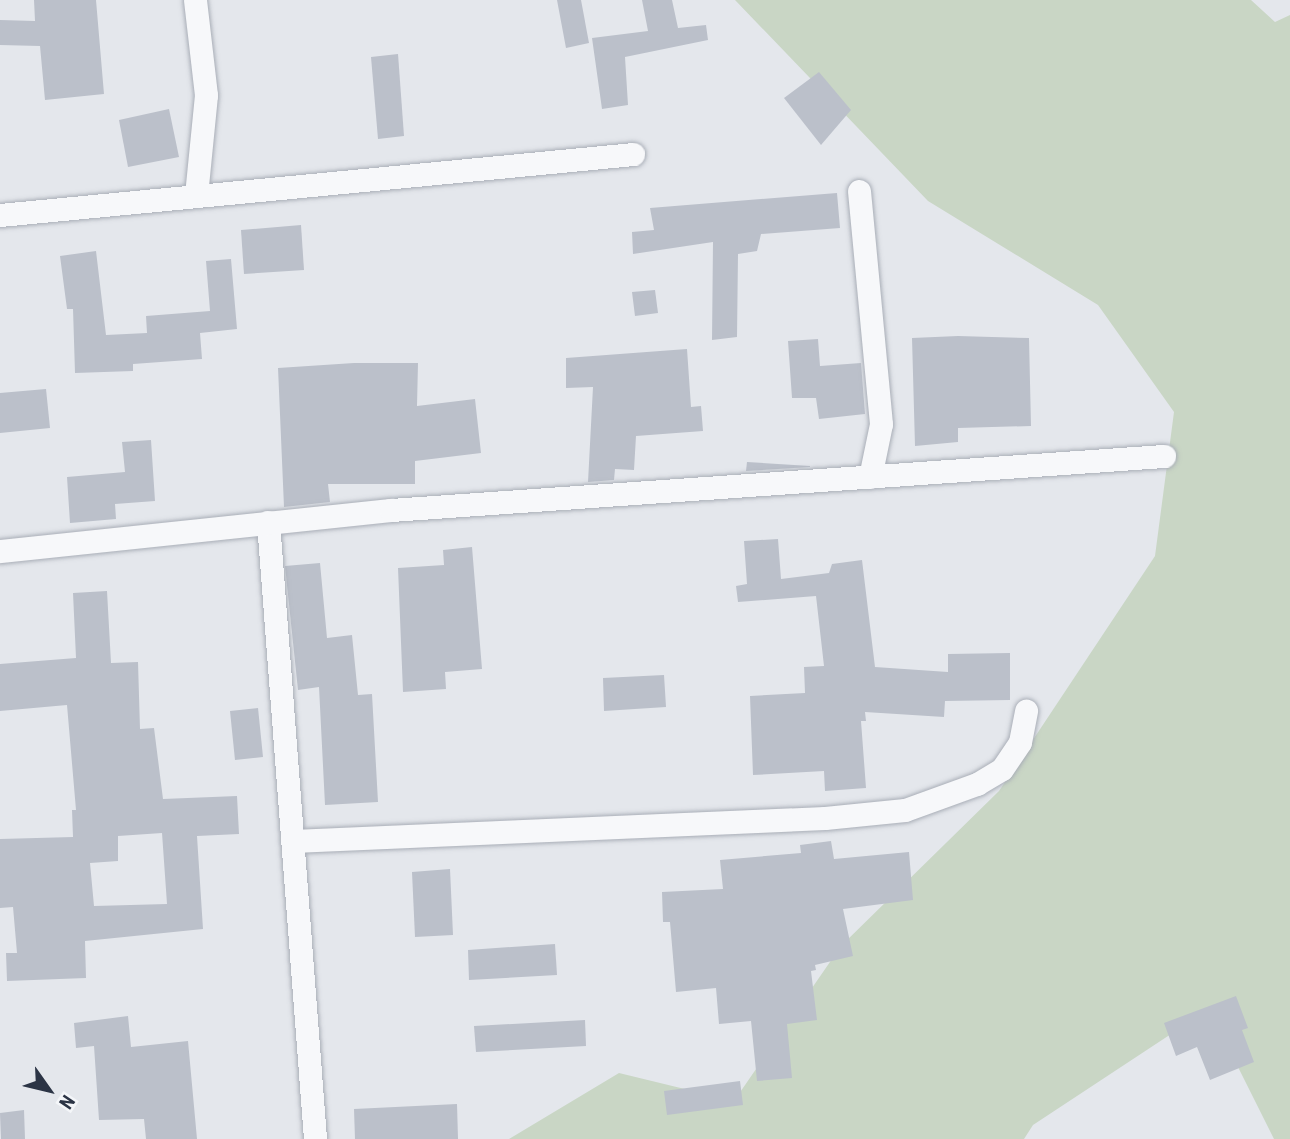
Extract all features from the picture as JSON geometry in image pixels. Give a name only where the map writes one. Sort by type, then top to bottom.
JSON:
[{"type":"street","points":[[195,0],[206,95],[196,196]]},
{"type":"street","points":[[0,215],[633,153]]},
{"type":"street","points":[[859,191],[881,424],[870,477]]},
{"type":"street","points":[[0,551],[268,522],[1164,456]]},
{"type":"street","points":[[268,522],[315,1139]]},
{"type":"street","points":[[293,841],[825,818],[905,810],[977,784],[1002,769],[1020,742],[1026,711]]},
{"type":"green space","points":[[735,0],[1251,0],[1275,22],[1290,15],[1290,1139],[1274,1139],[1209,1009],[1033,1125],[1024,1139],[509,1139],[619,1073],[734,1101],[841,946],[999,791],[1155,556],[1174,412],[1098,305],[928,201]]},
{"type":"building","points":[[34,0],[96,0],[104,94],[45,100],[40,46],[0,45],[0,20],[35,21]]},
{"type":"building","points":[[557,0],[581,0],[589,43],[566,48]]},
{"type":"building","points":[[642,0],[672,0],[678,28],[706,25],[708,40],[625,57],[628,105],[602,109],[592,38],[648,31]]},
{"type":"building","points":[[398,54],[404,136],[378,139],[371,57]]},
{"type":"building","points":[[819,72],[851,110],[821,145],[784,98]]},
{"type":"building","points":[[169,109],[179,157],[128,167],[119,120]]},
{"type":"building","points":[[837,193],[840,228],[761,234],[757,251],[738,254],[737,337],[712,340],[713,242],[633,254],[632,232],[654,230],[650,208]]},
{"type":"building","points":[[301,225],[304,270],[244,274],[241,230]]},
{"type":"building","points":[[96,251],[106,335],[147,333],[146,316],[210,311],[206,261],[231,259],[237,329],[200,333],[202,359],[133,364],[133,371],[75,373],[73,309],[67,309],[60,256]]},
{"type":"building","points":[[655,290],[658,313],[635,316],[632,292]]},
{"type":"building","points":[[912,338],[1029,338],[1031,426],[958,428],[958,442],[915,446]]},
{"type":"building","points":[[818,339],[820,366],[861,363],[865,414],[819,419],[816,398],[792,398],[788,341]]},
{"type":"building","points":[[687,349],[691,407],[701,406],[703,431],[636,436],[634,470],[615,469],[614,480],[588,482],[593,387],[566,388],[566,358]]},
{"type":"building","points":[[354,363],[418,363],[417,406],[475,399],[481,453],[415,461],[415,484],[328,484],[330,502],[284,507],[278,368]]},
{"type":"building","points":[[46,389],[50,428],[0,433],[0,393]]},
{"type":"building","points":[[151,440],[155,501],[115,504],[116,519],[70,523],[67,477],[125,472],[122,442]]},
{"type":"building","points":[[747,462],[810,466],[810,467],[746,471]]},
{"type":"building","points":[[778,539],[781,579],[829,573],[832,564],[862,560],[875,667],[948,672],[948,654],[1010,653],[1010,700],[945,701],[944,717],[865,712],[866,721],[861,721],[866,788],[825,791],[824,771],[753,775],[750,696],[805,693],[804,667],[824,666],[816,596],[738,602],[736,586],[747,584],[744,541]]},
{"type":"building","points":[[472,547],[482,669],[445,672],[446,689],[403,692],[398,568],[444,565],[443,550]]},
{"type":"building","points":[[320,563],[327,638],[352,635],[358,695],[372,694],[378,802],[325,805],[319,687],[298,690],[285,566]]},
{"type":"building","points":[[107,591],[111,663],[138,662],[140,729],[154,728],[163,799],[237,796],[239,834],[197,836],[203,929],[85,941],[86,978],[7,981],[6,953],[17,953],[13,907],[0,908],[0,839],[73,837],[72,810],[76,810],[67,705],[0,711],[0,664],[76,658],[73,593]],"holes":[[[162,833],[167,904],[94,906],[90,863],[118,861],[118,836]]]},
{"type":"building","points":[[664,675],[666,707],[604,711],[603,678]]},
{"type":"building","points":[[258,708],[263,757],[235,760],[230,711]]},
{"type":"building","points":[[831,841],[834,859],[909,852],[913,900],[843,909],[853,956],[815,965],[816,970],[811,971],[817,1020],[787,1024],[792,1078],[757,1081],[751,1021],[719,1024],[716,988],[676,992],[670,922],[663,922],[662,892],[723,889],[720,860],[801,853],[800,845]]},
{"type":"building","points":[[450,869],[453,935],[415,937],[412,872]]},
{"type":"building","points":[[555,944],[557,975],[469,980],[468,950]]},
{"type":"building","points":[[1236,996],[1248,1028],[1242,1030],[1254,1062],[1210,1080],[1197,1047],[1176,1056],[1164,1023]]},
{"type":"building","points":[[128,1016],[131,1047],[188,1041],[197,1139],[146,1139],[144,1119],[99,1120],[94,1046],[76,1048],[74,1023]]},
{"type":"building","points":[[585,1020],[586,1046],[476,1052],[474,1026]]},
{"type":"building","points":[[740,1081],[743,1105],[667,1115],[664,1091]]},
{"type":"building","points":[[457,1104],[458,1139],[355,1139],[354,1109]]},
{"type":"building","points":[[24,1110],[25,1139],[1,1139],[0,1113]]}]
